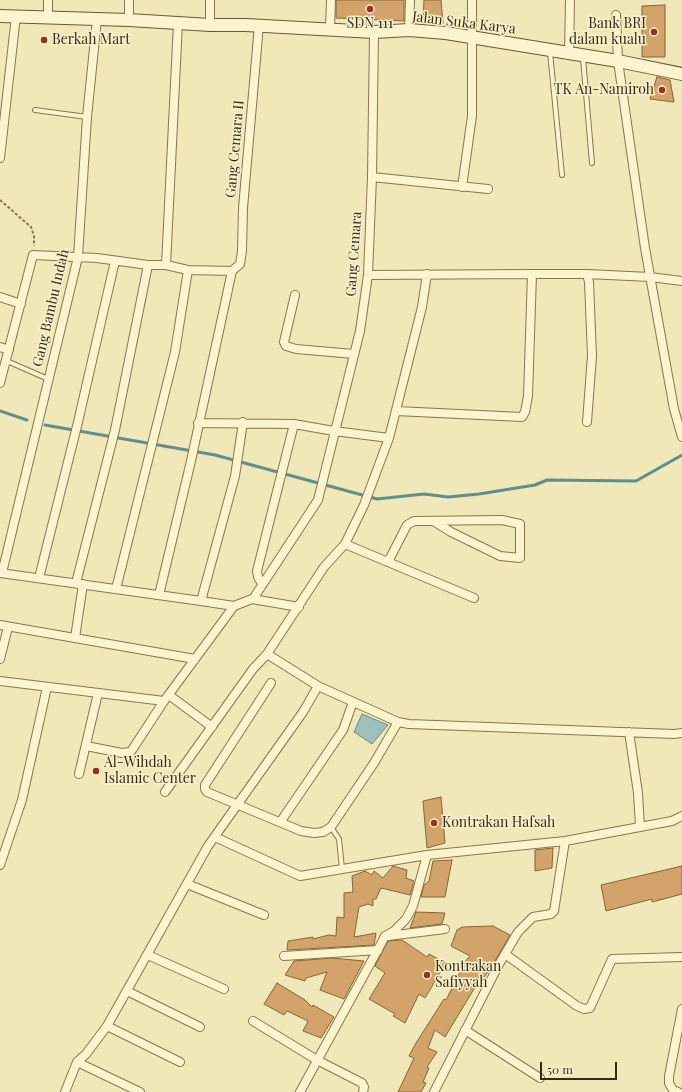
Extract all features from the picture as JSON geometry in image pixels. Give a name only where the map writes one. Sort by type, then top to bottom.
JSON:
[{"type":"main road","name":"Jalan Suka Karya","points":[[0,16],[129,20],[374,32],[409,30],[471,37],[618,61],[682,74]]},
{"type":"street","points":[[48,0],[48,18]]},
{"type":"street","points":[[129,20],[130,0]]},
{"type":"street","points":[[210,0],[210,25]]},
{"type":"street","points":[[330,29],[331,0]]},
{"type":"street","points":[[409,30],[410,0]]},
{"type":"street","points":[[462,186],[472,116],[472,0]]},
{"type":"street","points":[[569,54],[570,0]]},
{"type":"street","points":[[616,15],[618,61],[650,277],[674,410],[682,438]]},
{"type":"street","points":[[0,158],[16,16]]},
{"type":"street","name":"Gang Bambu Indah","points":[[1,573],[78,257],[87,117],[96,19]]},
{"type":"street","points":[[166,265],[178,23]]},
{"type":"street","name":"Gang Cemara II","points":[[159,595],[191,461],[232,271],[240,264],[242,251],[243,208],[259,26]]},
{"type":"street","name":"Gang Cemara","points":[[253,599],[318,500],[334,431],[360,332],[368,275],[372,177],[374,32]]},
{"type":"street","points":[[372,177],[488,189]]},
{"type":"street","points":[[0,384],[33,255],[78,257],[148,265],[166,265],[188,270],[232,271]]},
{"type":"street","points":[[39,578],[74,439],[115,261]]},
{"type":"street","points":[[75,638],[80,584],[115,430],[148,265]]},
{"type":"street","points":[[116,589],[151,455],[175,352],[188,270]]},
{"type":"street","points":[[165,792],[253,669],[267,654],[324,567],[346,544],[364,505],[389,438],[422,307],[428,274]]},
{"type":"street","points":[[396,411],[522,416],[525,412],[528,396],[532,274]]},
{"type":"street","points":[[587,274],[589,282],[592,356],[587,422]]},
{"type":"street","points":[[368,275],[587,274],[650,277],[682,281]]},
{"type":"street","points":[[295,294],[284,342],[286,346],[296,349],[354,354]]},
{"type":"street","points":[[0,297],[21,304]]},
{"type":"street","points":[[0,347],[9,350]]},
{"type":"street","points":[[200,601],[236,476],[243,422]]},
{"type":"street","points":[[198,423],[243,422],[294,424],[389,438]]},
{"type":"street","points":[[262,584],[258,577],[257,571],[294,424]]},
{"type":"street","points":[[388,562],[408,523],[414,521],[435,522],[502,520],[520,524],[520,558],[500,556],[451,532],[435,522]]},
{"type":"street","points":[[346,544],[474,598]]},
{"type":"street","points":[[1,573],[234,606],[253,599],[299,607]]},
{"type":"street","points":[[86,746],[122,753],[130,752],[166,698],[234,606]]},
{"type":"street","points":[[0,659],[4,626],[195,659]]},
{"type":"street","points":[[267,654],[318,686],[398,722],[409,724],[674,734],[682,733]]},
{"type":"street","points":[[0,681],[98,693],[166,698],[212,727]]},
{"type":"street","points":[[271,683],[205,786],[207,792],[282,821],[301,831],[314,833],[326,831],[331,827],[374,763],[398,722]]},
{"type":"street","points":[[65,1092],[77,1062],[86,1054],[106,1026],[215,837],[303,712],[318,686]]},
{"type":"street","points":[[0,865],[22,800],[47,687]]},
{"type":"street","points":[[79,774],[98,693]]},
{"type":"street","points":[[282,821],[343,730],[353,702]]},
{"type":"street","points":[[629,732],[638,793],[640,827]]},
{"type":"street","points":[[215,837],[300,876],[427,854],[565,841],[672,821],[682,816]]},
{"type":"street","points":[[434,1092],[465,1030],[518,932],[527,921],[532,918],[551,914],[554,911],[565,841]]},
{"type":"street","points":[[300,1092],[385,936],[394,931],[406,919],[413,906],[427,854]]},
{"type":"street","points":[[187,884],[264,915]]},
{"type":"street","points":[[385,936],[445,929]]},
{"type":"street","points":[[284,956],[378,950]]},
{"type":"street","points":[[505,954],[577,1006],[584,1009],[590,1008],[612,959],[682,957]]},
{"type":"street","points":[[148,955],[224,989]]},
{"type":"street","points":[[127,991],[200,1027]]},
{"type":"street","points":[[678,1092],[673,1090],[669,1083],[669,1076],[682,1009]]},
{"type":"street","points":[[253,1021],[317,1060],[362,1083],[364,1087],[363,1092]]},
{"type":"street","points":[[106,1026],[180,1062]]},
{"type":"street","points":[[465,1030],[540,1078]]},
{"type":"street","points":[[77,1062],[140,1092]]},
{"type":"lane","points":[[550,51],[562,175]]},
{"type":"lane","points":[[583,56],[592,163]]},
{"type":"lane","points":[[35,110],[87,117]]},
{"type":"lane","points":[[7,361],[48,379]]},
{"type":"lane","points":[[331,827],[339,839],[342,869]]},
{"type":"path","points":[[0,200],[31,227],[34,236],[33,255]]},
{"type":"water","points":[[362,714],[388,725],[372,744],[354,732]]},
{"type":"building","name":"SDN 111","points":[[336,0],[404,0],[404,21],[336,18]]},
{"type":"building","points":[[424,0],[441,0],[443,24],[423,22]]},
{"type":"building","name":"Bank BRI dalam kualu","points":[[665,5],[665,57],[642,57],[642,6]]},
{"type":"building","name":"TK An-Namiroh","points":[[657,77],[670,80],[674,102],[650,99]]},
{"type":"building","name":"Kontrakan Hafsah","points":[[441,797],[445,843],[427,848],[423,801]]},
{"type":"building","points":[[553,848],[552,868],[535,871],[535,850]]},
{"type":"building","points":[[452,860],[445,897],[421,897],[424,885],[429,881],[433,861]]},
{"type":"building","points":[[393,866],[407,870],[406,878],[414,881],[410,895],[381,888],[376,899],[373,899],[373,906],[368,904],[359,907],[354,937],[376,933],[374,945],[287,950],[288,941],[313,937],[313,939],[329,935],[336,936],[337,917],[344,918],[344,893],[353,892],[352,876],[365,871],[372,875],[374,871],[383,878]]},
{"type":"building","points":[[682,866],[682,894],[652,902],[652,899],[606,911],[601,885]]},
{"type":"building","points":[[416,912],[445,913],[442,924],[410,928]]},
{"type":"building","points":[[493,926],[510,935],[492,966],[482,980],[480,979],[445,1037],[435,1030],[428,1048],[437,1052],[427,1067],[429,1068],[423,1082],[426,1083],[421,1092],[398,1092],[414,1058],[409,1056],[444,999],[446,1000],[462,968],[460,967],[470,956],[451,946],[457,930],[462,927]]},
{"type":"building","points":[[402,940],[427,957],[429,954],[446,963],[425,998],[419,994],[405,1023],[393,1016],[395,1014],[369,999],[385,973],[375,966],[388,941]]},
{"type":"building","points":[[332,958],[364,961],[344,999],[320,990],[327,972],[306,978],[305,981],[285,975],[294,961]]},
{"type":"building","points":[[277,983],[305,1000],[312,1007],[313,1005],[334,1017],[321,1038],[303,1031],[308,1021],[287,1011],[284,1015],[264,1004]]},
{"type":"waterway","points":[[0,411],[27,420]]},
{"type":"waterway","points":[[45,425],[215,455],[377,499],[424,494],[448,497],[479,494],[535,485],[547,480],[636,481],[682,455]]},
{"type":"place","name":"SDN 111","points":[[370,9]]},
{"type":"place","name":"Bank BRI dalam kualu","points":[[654,32]]},
{"type":"place","name":"Berkah Mart","points":[[44,40]]},
{"type":"place","name":"TK An-Namiroh","points":[[662,90]]},
{"type":"place","name":"Al-Wihdah Islamic Center","points":[[96,771]]},
{"type":"place","name":"Kontrakan Hafsah","points":[[434,823]]},
{"type":"place","name":"Kontrakan Safiyyah","points":[[427,975]]}]
